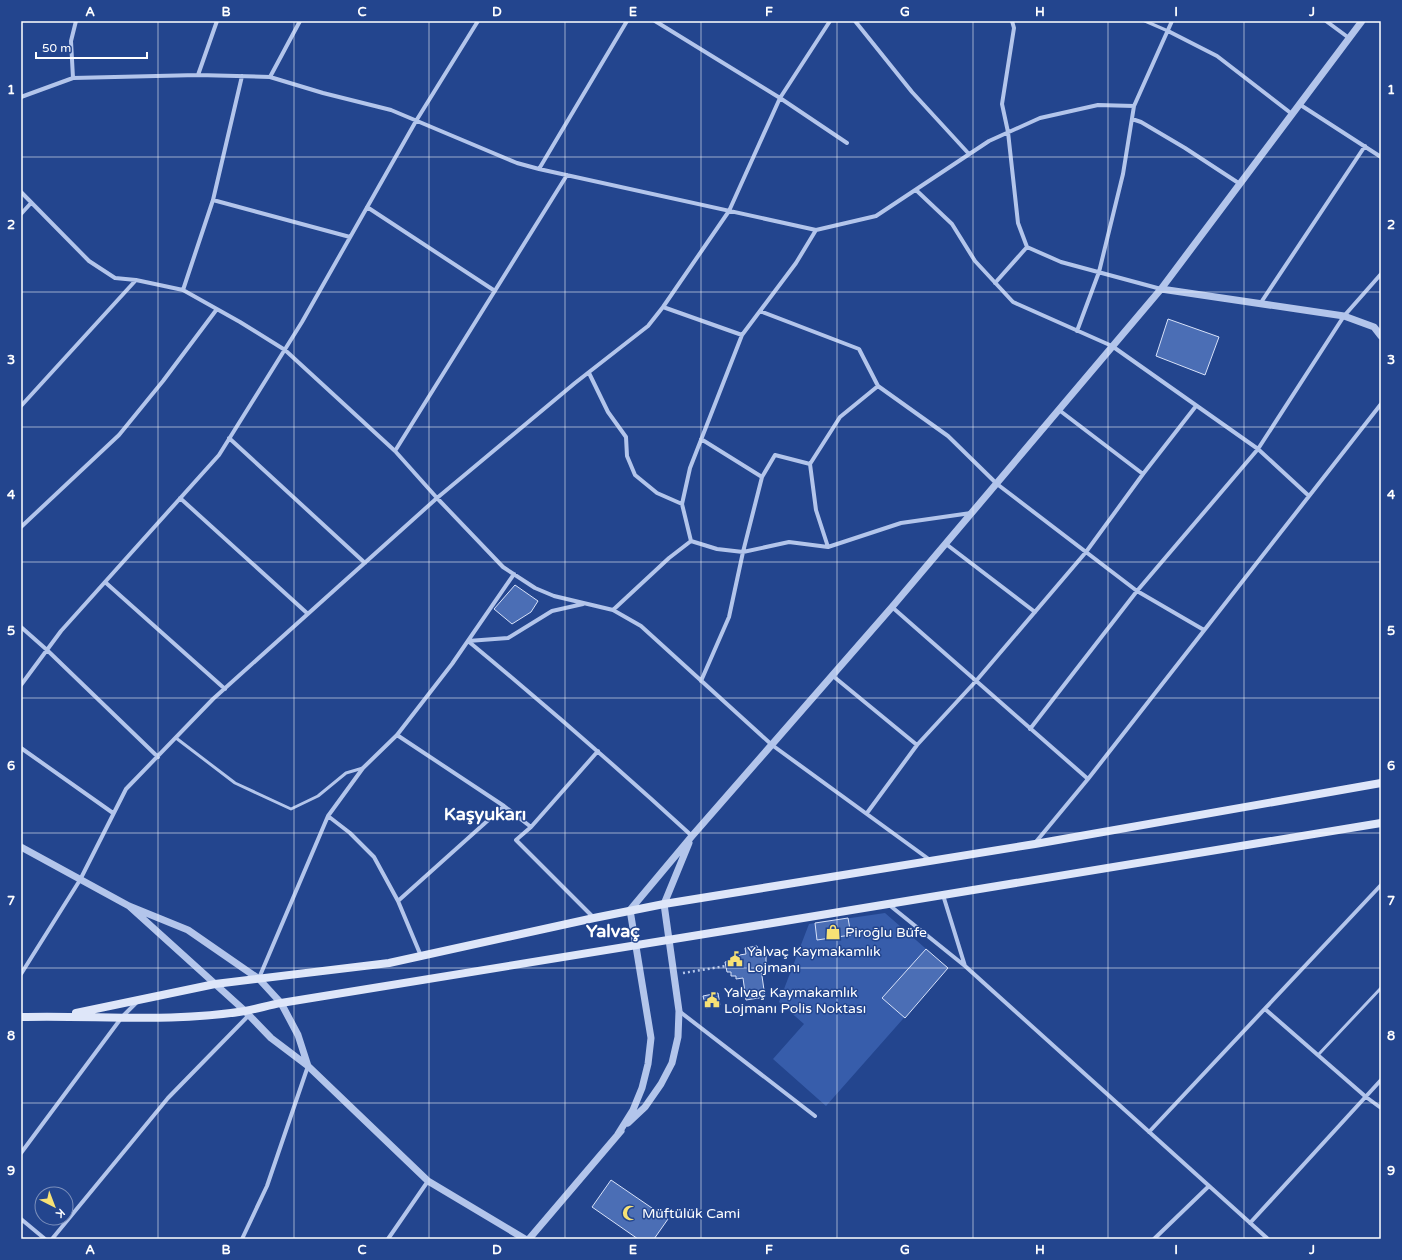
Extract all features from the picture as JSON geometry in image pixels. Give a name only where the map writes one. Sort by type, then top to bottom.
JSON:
[{"type":"main road","points":[[59,1016],[215,984],[389,963],[630,910],[664,904],[1035,844],[1381,783]]},
{"type":"main road","points":[[21,1017],[59,1016],[181,1018],[247,1013],[281,1003],[1381,823]]},
{"type":"street","points":[[73,78],[71,41],[76,21]]},
{"type":"street","points":[[198,75],[218,21]]},
{"type":"street","points":[[270,77],[300,21]]},
{"type":"street","points":[[21,685],[61,631],[219,455],[302,322],[416,121],[478,21]]},
{"type":"street","points":[[539,170],[627,21]]},
{"type":"street","points":[[655,21],[780,98],[847,144]]},
{"type":"street","points":[[21,974],[80,880],[126,789],[225,689],[437,498],[648,326],[663,307],[729,211],[780,98],[830,21]]},
{"type":"street","points":[[855,21],[912,92],[969,154]]},
{"type":"street","points":[[1012,21],[1014,28],[1002,104],[1008,132],[1018,223],[1027,247],[1061,262],[1161,289],[1344,316],[1374,327],[1381,336]]},
{"type":"street","points":[[1077,331],[1099,272],[1123,174],[1134,106],[1172,21]]},
{"type":"street","points":[[1326,21],[1349,38]]},
{"type":"street","points":[[618,1134],[633,1110],[642,1088],[648,1064],[651,1038],[630,910],[692,836],[833,676],[973,513],[1161,289],[1362,21]]},
{"type":"street","points":[[1168,31],[1217,56],[1292,114]]},
{"type":"street","points":[[21,97],[73,78],[198,75],[270,77],[324,93],[391,110],[517,163],[539,170],[816,230],[876,216],[989,141],[1040,118],[1098,105],[1134,106]]},
{"type":"street","points":[[183,290],[213,200],[242,76]]},
{"type":"street","points":[[1299,104],[1381,157]]},
{"type":"street","points":[[1132,119],[1141,122],[1185,148],[1240,184]]},
{"type":"street","points":[[1260,304],[1365,146]]},
{"type":"street","points":[[395,451],[567,176]]},
{"type":"street","points":[[916,190],[952,224],[975,261],[1013,302],[1112,346],[1258,449],[1309,496]]},
{"type":"street","points":[[21,192],[89,261],[115,278],[136,280],[183,290],[285,350],[395,451],[437,498],[503,567],[535,588],[554,596],[613,610],[641,626],[772,745],[930,860]]},
{"type":"street","points":[[213,200],[350,237]]},
{"type":"street","points":[[21,214],[31,203]]},
{"type":"street","points":[[367,207],[495,290]]},
{"type":"street","points":[[691,540],[682,504],[690,468],[742,335],[796,263],[816,230]]},
{"type":"street","points":[[995,283],[1027,247]]},
{"type":"street","points":[[1030,729],[1137,591],[1258,449],[1344,316],[1381,274]]},
{"type":"street","points":[[21,406],[136,280]]},
{"type":"street","points":[[663,307],[742,335]]},
{"type":"street","points":[[21,527],[119,435],[163,381],[217,309]]},
{"type":"street","points":[[760,311],[859,349],[878,386],[948,436],[997,484],[1137,591],[1204,630]]},
{"type":"street","points":[[589,373],[608,412],[626,437],[627,456],[635,475],[656,493],[682,504]]},
{"type":"street","points":[[828,546],[816,510],[810,464],[840,417],[878,386]]},
{"type":"street","points":[[1035,844],[1088,779],[1381,404]]},
{"type":"street","points":[[867,814],[917,745],[976,681],[1086,552],[1143,474],[1196,406]]},
{"type":"street","points":[[1059,410],[1143,474]]},
{"type":"street","points":[[229,438],[365,563]]},
{"type":"street","points":[[701,439],[762,477]]},
{"type":"street","points":[[701,681],[729,617],[743,552],[762,477],[775,456],[810,464]]},
{"type":"street","points":[[180,498],[308,614]]},
{"type":"street","points":[[691,540],[717,549],[743,552],[789,542],[828,546],[901,523],[973,513]]},
{"type":"street","points":[[613,610],[669,558],[691,540]]},
{"type":"street","points":[[946,544],[1035,612]]},
{"type":"street","points":[[259,979],[328,816],[363,768],[397,735],[452,664],[514,574]]},
{"type":"street","points":[[105,582],[225,689]]},
{"type":"street","points":[[468,641],[508,638],[552,611],[585,603]]},
{"type":"street","points":[[892,607],[1088,779]]},
{"type":"street","points":[[21,627],[47,650],[158,757]]},
{"type":"street","points":[[468,641],[542,702],[692,836]]},
{"type":"street","points":[[833,676],[917,745]]},
{"type":"street","points":[[397,735],[504,806],[531,827]]},
{"type":"street","points":[[21,748],[113,813]]},
{"type":"street","points":[[594,918],[516,840],[531,827],[598,751]]},
{"type":"street","points":[[398,901],[504,806]]},
{"type":"street","points":[[328,816],[350,833],[374,857],[398,901],[421,956]]},
{"type":"street","points":[[529,1239],[618,1134],[644,1106],[661,1084],[672,1063],[678,1037],[679,1011],[664,904],[692,836]]},
{"type":"street","points":[[21,847],[129,906],[188,930],[259,979],[281,1003],[298,1035],[308,1066],[267,1186],[242,1239]]},
{"type":"street","points":[[1149,1132],[1381,884]]},
{"type":"street","points":[[942,894],[965,966]]},
{"type":"street","points":[[888,904],[965,966],[1268,1239]]},
{"type":"street","points":[[129,906],[247,1013],[271,1038],[308,1066],[428,1180],[525,1239]]},
{"type":"street","points":[[21,1153],[122,1017],[139,1000]]},
{"type":"street","points":[[1265,1009],[1381,1108]]},
{"type":"street","points":[[679,1011],[815,1116]]},
{"type":"street","points":[[52,1239],[168,1098],[247,1013]]},
{"type":"street","points":[[1250,1223],[1381,1080]]},
{"type":"street","points":[[388,1239],[428,1180]]},
{"type":"street","points":[[1154,1239],[1209,1186]]},
{"type":"street","points":[[21,1219],[45,1239]]},
{"type":"street","points":[[1158,1235],[1162,1239]]},
{"type":"lane","points":[[1145,21],[1168,31]]},
{"type":"lane","points":[[176,738],[235,783],[291,809],[318,796],[346,773],[363,768]]},
{"type":"lane","points":[[1318,1055],[1381,988]]},
{"type":"path","points":[[674,975],[726,966]]},
{"type":"shaded area","points":[[885,913],[948,968],[826,1106],[773,1059],[804,1024],[779,1002],[809,924]]},
{"type":"building","points":[[1168,319],[1219,337],[1205,375],[1156,356]]},
{"type":"building","points":[[515,585],[538,601],[531,612],[512,624],[494,609]]},
{"type":"building","name":"Piroğlu Büfe","points":[[848,918],[851,935],[817,940],[815,923]]},
{"type":"building","name":"Yalvaç Kaymakamlık Lojmanı","points":[[757,946],[758,950],[766,956],[766,963],[761,969],[765,997],[746,1000],[743,978],[736,979],[736,976],[731,976],[731,972],[727,972],[725,962],[740,959],[739,955],[746,954],[745,948]]},
{"type":"building","points":[[926,949],[948,968],[905,1018],[882,998]]},
{"type":"building","name":"Yalvaç Kaymakamlık Lojmanı Polis Noktası","points":[[718,993],[720,1005],[706,1008],[703,996]]},
{"type":"building","name":"Müftülük Cami","points":[[611,1180],[668,1219],[654,1239],[638,1239],[592,1207]]},
{"type":"place","name":"Piroğlu Büfe","points":[[833,932]]},
{"type":"place","name":"Yalvaç Kaymakamlık Lojmanı","points":[[735,959]]},
{"type":"place","name":"Yalvaç Kaymakamlık Lojmanı Polis Noktası","points":[[712,1000]]},
{"type":"place","name":"Müftülük Cami","points":[[630,1213]]},
{"type":"district","name":"Kaşyukarı","points":[[485,814]]},
{"type":"district","name":"Yalvaç","points":[[613,931]]}]
